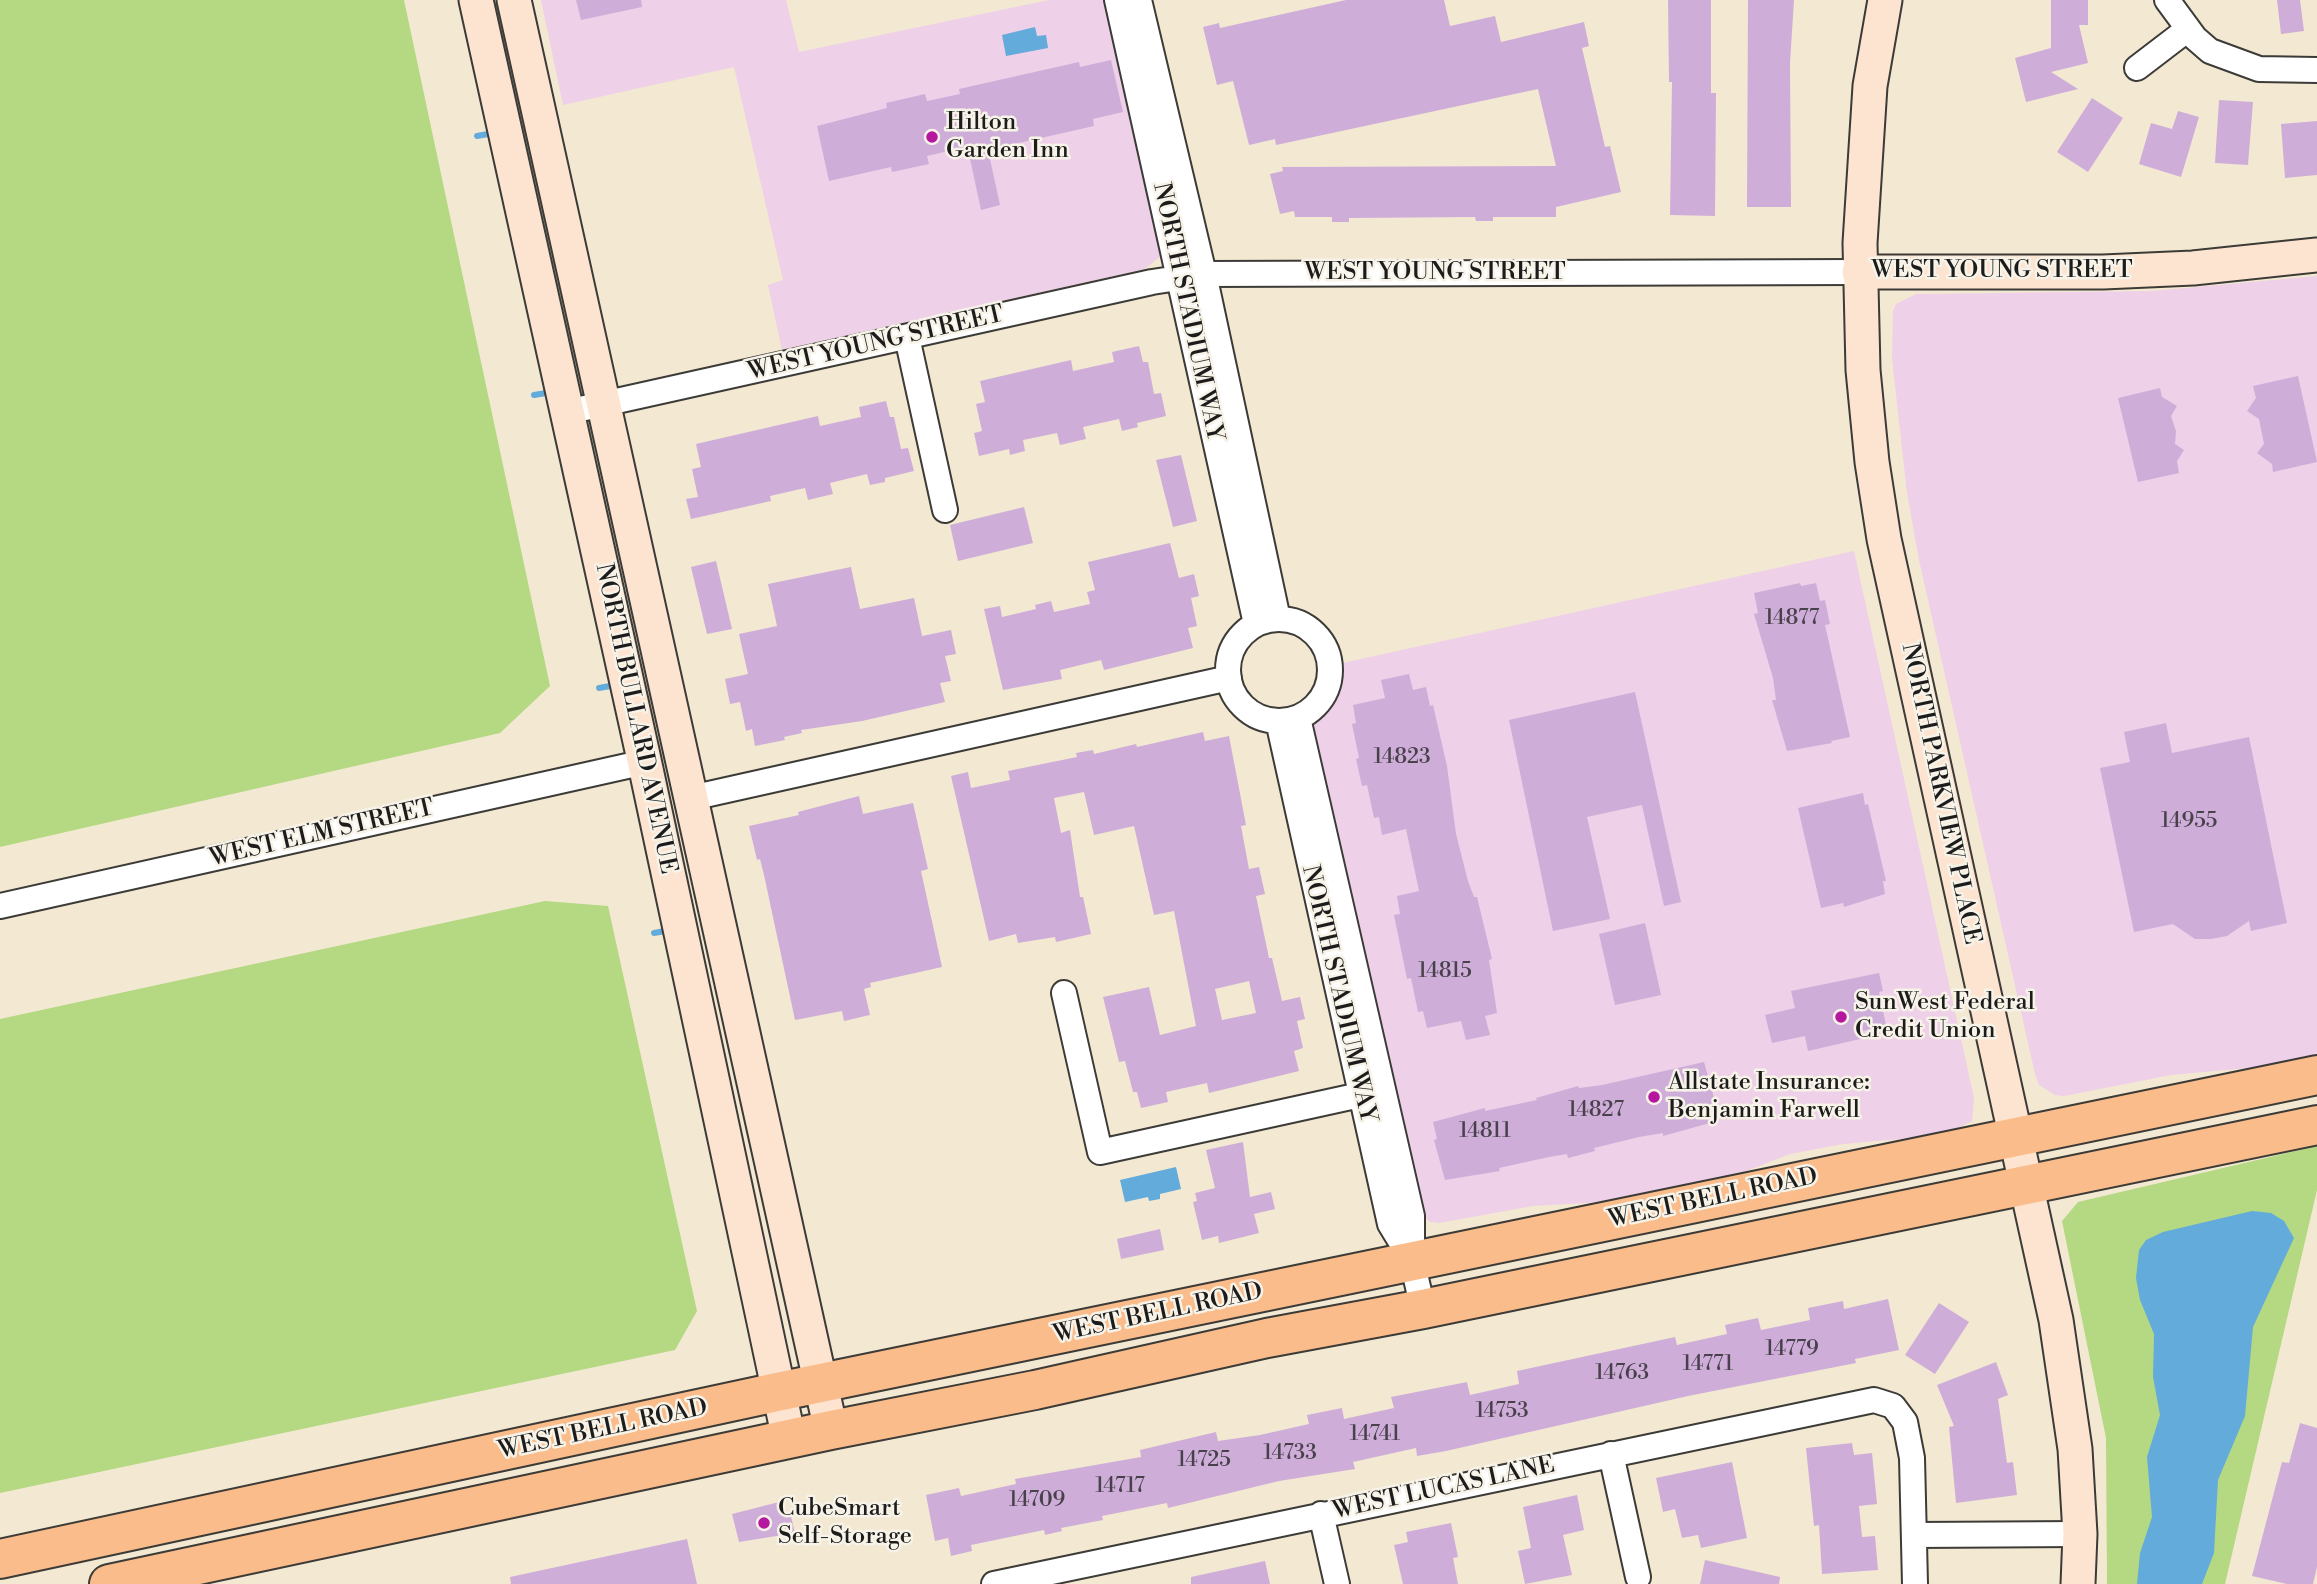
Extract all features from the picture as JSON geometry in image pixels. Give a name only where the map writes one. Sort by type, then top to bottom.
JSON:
[{"type":"main road","name":"NORTH BULLARD AVENUE","points":[[476,0],[645,762],[789,1439]]},
{"type":"main road","name":"NORTH BULLARD AVENUE","points":[[514,0],[831,1430]]},
{"type":"main road","name":"NORTH PARKVIEW PLACE","points":[[1885,0],[1870,86],[1859,272],[1867,412],[1884,539],[2056,1320],[2075,1449],[2080,1534],[2078,1584]]},
{"type":"main road","name":"WEST YOUNG STREET","points":[[1859,272],[2103,272],[2193,268],[2317,255]]},
{"type":"main road","name":"WEST BELL ROAD","points":[[0,1559],[777,1392],[2317,1074]]},
{"type":"main road","name":"WEST BELL ROAD","points":[[109,1584],[831,1430],[1035,1390],[1267,1338],[1423,1309],[2317,1125]]},
{"type":"main road","points":[[228,1512],[237,1557]]},
{"type":"street","name":"NORTH STADIUM WAY","points":[[1117,0],[1192,276]]},
{"type":"street","name":"NORTH STADIUM WAY","points":[[1139,0],[1192,276],[1267,621]]},
{"type":"street","points":[[2167,0],[2188,29],[2210,51],[2250,66],[2284,71],[2317,70]]},
{"type":"street","points":[[2137,68],[2188,29]]},
{"type":"street","name":"WEST YOUNG STREET","points":[[567,412],[1192,276],[1859,272]]},
{"type":"street","points":[[907,337],[945,510]]},
{"type":"street","points":[[1267,621],[1309,628],[1321,639],[1331,666],[1326,692],[1309,711],[1288,720],[1247,710],[1236,697],[1229,678],[1228,664],[1233,648],[1242,634],[1267,621]]},
{"type":"street","points":[[691,798],[1229,678]]},
{"type":"street","name":"NORTH STADIUM WAY","points":[[1288,720],[1360,1095],[1390,1224],[1412,1261]]},
{"type":"street","name":"NORTH STADIUM WAY","points":[[1288,720],[1412,1216],[1412,1261],[1423,1309]]},
{"type":"street","name":"WEST ELM STREET","points":[[0,906],[645,762]]},
{"type":"street","points":[[1064,993],[1100,1152],[1360,1095]]},
{"type":"street","name":"WEST LUCAS LANE","points":[[994,1584],[1874,1400],[1893,1406],[1905,1422],[1912,1458],[1915,1535]]},
{"type":"street","points":[[1611,1454],[1638,1577]]},
{"type":"street","points":[[1321,1514],[1337,1584]]},
{"type":"street","points":[[1915,1584],[1915,1535],[2080,1534]]},
{"type":"shaded area","points":[[541,0],[786,0],[799,52],[1049,0],[1104,0],[1163,247],[1161,256],[1145,269],[782,350],[768,285],[783,280],[734,67],[563,105]]},
{"type":"shaded area","points":[[2317,276],[2317,1056],[2270,1066],[2171,1075],[2064,1096],[2055,1095],[2039,1085],[2035,1074],[1919,560],[1907,493],[1892,358],[1893,311],[1896,304],[1916,294],[2152,291]]},
{"type":"shaded area","points":[[1854,551],[1974,1098],[1972,1121],[1945,1135],[1843,1144],[1790,1154],[1723,1180],[1622,1201],[1533,1206],[1439,1223],[1430,1222],[1421,1214],[1398,1114],[1391,1063],[1309,725],[1337,687],[1338,664]]},
{"type":"green space","points":[[0,0],[404,0],[550,686],[500,733],[0,847]]},
{"type":"green space","points":[[545,901],[608,906],[697,1311],[675,1350],[0,1493],[0,1019]]},
{"type":"green space","points":[[2317,1146],[2317,1190],[2225,1584],[2107,1584],[2106,1438],[2062,1221],[2078,1202]]},
{"type":"water","points":[[1035,27],[1037,36],[1046,35],[1048,48],[1006,56],[1002,35]]},
{"type":"water","points":[[1176,1167],[1181,1189],[1160,1194],[1160,1199],[1149,1201],[1148,1197],[1125,1202],[1120,1180]]},
{"type":"water","points":[[2252,1211],[2271,1213],[2284,1221],[2294,1238],[2253,1327],[2245,1416],[2218,1480],[2214,1553],[2202,1584],[2137,1584],[2140,1553],[2152,1517],[2147,1457],[2160,1415],[2153,1377],[2154,1334],[2140,1300],[2136,1278],[2139,1250],[2146,1240],[2163,1232]]},
{"type":"building","points":[[576,0],[641,0],[642,7],[581,20]]},
{"type":"building","points":[[1346,0],[1444,0],[1450,26],[1495,16],[1501,42],[1584,22],[1589,46],[1582,48],[1605,147],[1610,146],[1621,192],[1556,207],[1556,217],[1493,217],[1493,221],[1476,221],[1475,217],[1349,218],[1349,222],[1332,222],[1332,217],[1295,217],[1294,211],[1280,214],[1270,174],[1283,171],[1282,167],[1556,166],[1538,89],[1276,145],[1275,139],[1249,145],[1233,81],[1217,85],[1203,27],[1219,23],[1220,28]]},
{"type":"building","points":[[1668,0],[1711,0],[1711,93],[1716,93],[1715,216],[1670,215],[1672,82],[1669,82]]},
{"type":"building","points":[[1748,0],[1794,0],[1790,63],[1791,207],[1747,207]]},
{"type":"building","points":[[2051,0],[2088,0],[2088,25],[2079,25],[2088,63],[2051,72],[2078,89],[2026,102],[2015,58],[2051,48]]},
{"type":"building","points":[[2277,0],[2300,0],[2304,31],[2281,34]]},
{"type":"building","name":"Hilton Garden Inn","points":[[1111,60],[1123,112],[1093,119],[1094,126],[988,150],[1000,205],[981,210],[969,154],[962,156],[961,148],[927,156],[929,164],[892,172],[891,167],[829,181],[817,126],[887,108],[886,103],[925,94],[927,101],[960,94],[959,89],[1079,62],[1080,67]]},
{"type":"building","points":[[2092,98],[2123,118],[2088,172],[2057,152]]},
{"type":"building","points":[[2219,100],[2253,102],[2248,165],[2215,163]]},
{"type":"building","points":[[2178,111],[2199,117],[2181,177],[2139,164],[2151,123],[2172,129]]},
{"type":"building","points":[[2317,121],[2317,175],[2285,178],[2281,124]]},
{"type":"building","points":[[1139,346],[1143,362],[1148,362],[1154,394],[1161,393],[1166,416],[1137,423],[1138,427],[1122,431],[1119,419],[1083,427],[1086,439],[1060,445],[1057,433],[1023,440],[1025,451],[1010,455],[1009,449],[979,456],[974,433],[982,431],[976,404],[985,402],[980,381],[1071,360],[1073,371],[1114,362],[1112,352]]},
{"type":"building","points":[[2298,376],[2317,462],[2273,472],[2272,464],[2257,453],[2264,444],[2259,419],[2247,411],[2256,398],[2253,386]]},
{"type":"building","points":[[2160,388],[2162,397],[2177,406],[2171,416],[2176,431],[2175,444],[2184,450],[2177,461],[2179,473],[2138,482],[2118,398]]},
{"type":"building","points":[[886,401],[890,417],[894,417],[901,449],[908,448],[914,471],[885,478],[885,482],[870,485],[867,474],[830,483],[833,494],[808,500],[805,488],[770,496],[771,501],[691,519],[686,499],[698,497],[692,469],[701,467],[696,444],[818,416],[820,426],[861,417],[859,407]]},
{"type":"building","points":[[1181,455],[1197,521],[1173,527],[1156,460]]},
{"type":"building","points":[[1024,507],[1033,543],[958,561],[950,525]]},
{"type":"building","points":[[1170,543],[1179,578],[1194,574],[1199,596],[1191,598],[1197,626],[1188,628],[1193,648],[1104,670],[1101,660],[1060,670],[1062,679],[1003,690],[984,609],[1000,606],[1002,617],[1036,609],[1035,605],[1051,601],[1054,612],[1090,604],[1087,592],[1095,590],[1088,562]]},
{"type":"building","points":[[716,561],[732,629],[707,634],[691,567]]},
{"type":"building","points":[[851,567],[860,609],[914,598],[922,636],[951,630],[956,654],[945,656],[951,681],[940,683],[945,702],[862,721],[801,730],[802,733],[784,737],[785,740],[755,746],[752,729],[746,731],[740,702],[730,704],[725,679],[748,674],[739,634],[777,626],[768,584]]},
{"type":"building","points":[[1800,583],[1801,586],[1816,583],[1820,601],[1825,600],[1830,624],[1825,625],[1850,737],[1787,751],[1772,700],[1776,700],[1773,678],[1754,614],[1758,613],[1754,593]]},
{"type":"building","points":[[1409,674],[1413,690],[1426,687],[1430,706],[1433,705],[1447,766],[1456,834],[1468,881],[1474,897],[1477,897],[1492,959],[1489,960],[1497,1013],[1485,1016],[1490,1035],[1466,1040],[1461,1021],[1427,1028],[1423,1011],[1418,1012],[1411,978],[1407,979],[1394,915],[1400,914],[1397,896],[1419,891],[1406,829],[1382,835],[1379,817],[1374,818],[1367,785],[1362,786],[1356,759],[1359,758],[1352,724],[1356,723],[1353,705],[1385,698],[1381,680]]},
{"type":"building","points":[[1635,692],[1681,902],[1664,906],[1642,805],[1587,817],[1610,919],[1553,931],[1509,720]]},
{"type":"building","points":[[2166,723],[2172,753],[2249,737],[2287,923],[2251,931],[2249,921],[2227,936],[2211,939],[2195,939],[2173,924],[2134,932],[2100,768],[2130,762],[2124,732]]},
{"type":"building","points":[[1203,732],[1205,741],[1229,736],[1246,825],[1241,826],[1249,869],[1259,867],[1265,894],[1256,896],[1269,958],[1272,958],[1282,1001],[1300,997],[1305,1019],[1297,1021],[1303,1048],[1294,1051],[1299,1071],[1209,1093],[1207,1083],[1166,1092],[1168,1102],[1141,1108],[1137,1092],[1133,1092],[1125,1061],[1119,1062],[1103,997],[1149,987],[1160,1035],[1196,1026],[1174,911],[1154,915],[1134,826],[1094,835],[1084,792],[1054,798],[1061,833],[1070,830],[1080,897],[1083,897],[1091,934],[1056,942],[1055,937],[1018,943],[1016,934],[989,941],[951,776],[968,772],[971,788],[1010,780],[1008,771],[1077,757],[1076,753],[1093,750],[1094,754],[1136,744],[1137,747]],"holes":[[[1249,981],[1256,1013],[1222,1020],[1215,989]]]},
{"type":"building","points":[[1863,793],[1886,881],[1883,881],[1885,894],[1844,907],[1843,903],[1821,908],[1798,808]]},
{"type":"building","points":[[859,796],[863,814],[913,803],[928,869],[921,871],[942,967],[870,983],[871,987],[864,989],[870,1015],[844,1021],[842,1011],[795,1020],[764,875],[760,859],[757,860],[749,826],[799,815],[798,812]]},
{"type":"building","points":[[1645,923],[1661,995],[1615,1005],[1599,934]]},
{"type":"building","name":"SunWest Federal Credit Union","points":[[1879,973],[1883,991],[1879,992],[1886,1025],[1859,1032],[1860,1039],[1808,1051],[1805,1036],[1772,1043],[1765,1015],[1795,1008],[1791,991]]},
{"type":"building","points":[[1704,1062],[1716,1105],[1713,1105],[1717,1121],[1663,1136],[1663,1133],[1639,1137],[1594,1148],[1595,1151],[1568,1158],[1567,1154],[1549,1157],[1499,1168],[1500,1171],[1445,1180],[1434,1140],[1437,1139],[1433,1122],[1485,1108],[1485,1111],[1537,1100],[1536,1098],[1578,1086],[1602,1085]]},
{"type":"building","points":[[1243,1142],[1250,1197],[1271,1192],[1275,1209],[1254,1214],[1259,1233],[1219,1243],[1218,1236],[1202,1240],[1193,1202],[1197,1201],[1195,1193],[1215,1188],[1206,1150]]},
{"type":"building","points":[[1160,1229],[1164,1250],[1121,1259],[1117,1239]]},
{"type":"building","points":[[1888,1299],[1899,1350],[1855,1359],[1856,1363],[1688,1396],[1446,1451],[1417,1456],[1416,1448],[1353,1462],[1355,1469],[1279,1481],[1168,1508],[1167,1503],[1102,1516],[1103,1520],[1061,1528],[1062,1531],[1045,1535],[1044,1530],[971,1545],[972,1551],[951,1556],[948,1538],[935,1541],[926,1495],[959,1488],[961,1496],[1016,1484],[1015,1479],[1141,1457],[1140,1450],[1216,1432],[1218,1441],[1260,1435],[1309,1424],[1307,1415],[1342,1408],[1344,1419],[1394,1408],[1391,1397],[1467,1382],[1470,1395],[1519,1384],[1517,1371],[1675,1337],[1677,1345],[1727,1334],[1725,1325],[1758,1318],[1761,1330],[1810,1320],[1808,1308],[1843,1301],[1844,1309]]},
{"type":"building","points":[[1939,1303],[1969,1322],[1935,1374],[1905,1355]]},
{"type":"building","points":[[1996,1362],[2008,1395],[1998,1399],[2007,1463],[2013,1462],[2017,1495],[1956,1503],[1949,1427],[1954,1426],[1937,1385]]},
{"type":"building","points":[[2300,1423],[2317,1428],[2317,1567],[2313,1584],[2287,1584],[2252,1576],[2282,1462],[2289,1463]]},
{"type":"building","points":[[1852,1443],[1854,1455],[1872,1453],[1877,1504],[1859,1506],[1862,1537],[1875,1536],[1878,1570],[1822,1574],[1819,1525],[1814,1526],[1806,1448]]},
{"type":"building","points":[[1732,1462],[1747,1538],[1701,1548],[1698,1535],[1682,1538],[1675,1509],[1663,1512],[1656,1478]]},
{"type":"building","points":[[1577,1495],[1584,1530],[1563,1535],[1572,1575],[1525,1584],[1518,1551],[1531,1548],[1523,1507]]},
{"type":"building","name":"CubeSmart Self-Storage","points":[[783,1501],[786,1512],[790,1512],[795,1533],[739,1542],[732,1514]]},
{"type":"building","points":[[1451,1523],[1458,1557],[1453,1558],[1458,1584],[1403,1584],[1394,1545],[1408,1542],[1406,1532]]},
{"type":"building","points":[[687,1539],[697,1584],[511,1584],[510,1577]]},
{"type":"building","points":[[1705,1560],[1780,1577],[1779,1584],[1700,1584]]},
{"type":"building","points":[[1265,1561],[1270,1584],[1191,1584],[1191,1577]]},
{"type":"waterway","points":[[477,136],[488,134]]},
{"type":"waterway","points":[[534,395],[546,393]]},
{"type":"waterway","points":[[599,688],[610,686]]},
{"type":"waterway","points":[[654,933],[665,931]]},
{"type":"place","name":"Hilton Garden Inn","points":[[932,137]]},
{"type":"place","name":"SunWest Federal Credit Union","points":[[1841,1017]]},
{"type":"place","name":"Allstate Insurance: Benjamin Farwell","points":[[1654,1097]]},
{"type":"place","name":"CubeSmart Self-Storage","points":[[764,1523]]}]
